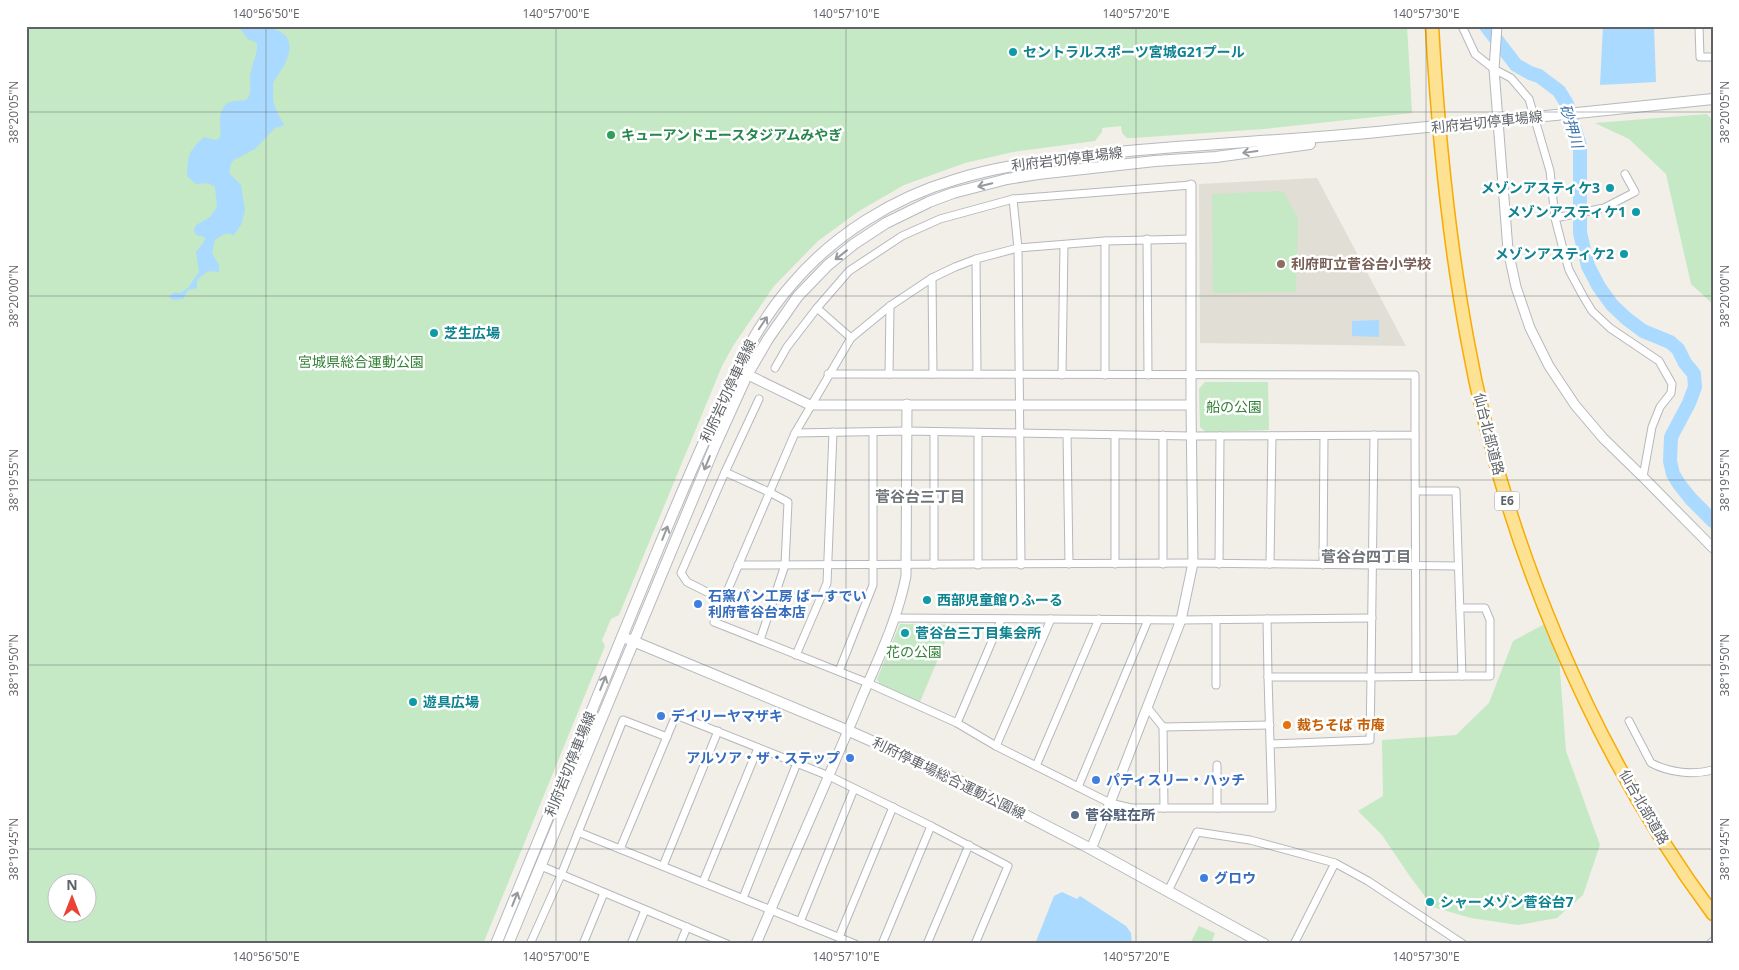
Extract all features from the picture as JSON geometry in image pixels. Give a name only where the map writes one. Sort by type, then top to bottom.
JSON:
[{"type":"highway","name":"仙台北部道路","points":[[1432,26],[1437,107],[1446,198],[1467,340],[1482,412],[1519,537],[1574,675],[1603,735],[1640,804],[1713,914]]},
{"type":"main road","name":"利府岩切停車場線","points":[[496,944],[677,504],[736,370],[752,339],[794,281],[847,234],[886,209],[926,190],[991,169],[1029,163],[1158,148],[1350,135],[1713,100]]},
{"type":"main road","name":"利府岩切停車場線","points":[[508,944],[714,448],[747,375],[768,339],[798,296],[828,265],[854,244],[886,223],[952,193],[979,186],[1038,174],[1155,161],[1216,157],[1320,142],[1350,135]]},
{"type":"main road","name":"利府停車場総合運動公園線","points":[[622,637],[946,774],[1091,849],[1264,944]]},
{"type":"street","points":[[1462,26],[1475,54],[1494,64],[1511,78],[1529,99],[1550,171],[1555,218],[1569,270],[1592,311],[1610,328],[1659,361],[1672,384],[1671,393],[1660,407],[1652,427],[1643,477]]},
{"type":"street","points":[[1497,26],[1494,64],[1508,250],[1516,287],[1530,328],[1549,366],[1575,405],[1603,438],[1713,548]]},
{"type":"street","points":[[1699,26],[1700,57],[1713,57]]},
{"type":"street","points":[[1555,218],[1612,205],[1635,192],[1625,174]]},
{"type":"street","points":[[775,368],[787,347],[849,271],[902,236],[940,219],[1013,200],[1191,185],[1193,563],[1181,620],[1091,849]]},
{"type":"street","points":[[1013,200],[1018,248],[1020,564]]},
{"type":"street","points":[[1147,239],[1148,375]]},
{"type":"street","points":[[1191,239],[1105,241],[1018,248],[976,259],[932,278],[890,306],[851,338],[794,433],[714,622],[868,683],[957,723],[996,746],[1110,803],[1132,808],[1272,808],[1267,619]]},
{"type":"street","points":[[1105,241],[1105,375]]},
{"type":"street","points":[[1062,375],[1064,245]]},
{"type":"street","points":[[976,259],[977,374]]},
{"type":"street","points":[[932,278],[933,374]]},
{"type":"street","points":[[888,374],[890,306]]},
{"type":"street","points":[[817,308],[851,338]]},
{"type":"street","points":[[736,370],[810,405],[1191,405]]},
{"type":"street","points":[[828,374],[1415,375],[1416,676]]},
{"type":"street","points":[[723,600],[687,582],[681,573],[724,472],[759,399]]},
{"type":"street","points":[[756,944],[848,731],[895,618],[903,592],[906,565],[907,404]]},
{"type":"street","points":[[794,433],[907,431],[1191,436],[1415,435]]},
{"type":"street","points":[[796,655],[827,583],[833,432]]},
{"type":"street","points":[[839,671],[873,584],[873,432]]},
{"type":"street","points":[[934,432],[934,565]]},
{"type":"street","points":[[978,433],[978,565]]},
{"type":"street","points":[[1067,434],[1069,564]]},
{"type":"street","points":[[1114,435],[1115,564]]},
{"type":"street","points":[[1163,435],[1163,564]]},
{"type":"street","points":[[1271,744],[1370,740],[1374,435]]},
{"type":"street","points":[[1219,564],[1220,436]]},
{"type":"street","points":[[1270,564],[1272,436]]},
{"type":"street","points":[[1323,564],[1324,436]]},
{"type":"street","points":[[724,472],[788,502],[785,565],[760,640]]},
{"type":"street","points":[[1416,491],[1456,491],[1462,676]]},
{"type":"street","points":[[738,565],[874,566],[1193,563],[1458,566]]},
{"type":"street","points":[[1268,677],[1490,676],[1490,620],[1485,608],[1460,608]]},
{"type":"street","points":[[895,618],[1001,620],[1372,618]]},
{"type":"street","points":[[996,746],[1051,619]]},
{"type":"street","points":[[1036,766],[1099,619]]},
{"type":"street","points":[[957,723],[1001,620]]},
{"type":"street","points":[[1078,787],[1148,620]]},
{"type":"street","points":[[1216,620],[1216,685]]},
{"type":"street","points":[[1147,707],[1163,727],[1164,808]]},
{"type":"street","points":[[620,849],[676,715],[829,776],[1008,866],[975,944]]},
{"type":"street","points":[[530,944],[623,720],[667,738]]},
{"type":"street","points":[[1629,721],[1651,763],[1688,774],[1713,770]]},
{"type":"street","points":[[1163,727],[1270,725]]},
{"type":"street","points":[[663,866],[718,732]]},
{"type":"street","points":[[703,882],[758,748]]},
{"type":"street","points":[[743,898],[797,764]]},
{"type":"street","points":[[1217,764],[1217,808]]},
{"type":"street","points":[[800,922],[854,789]]},
{"type":"street","points":[[839,937],[893,807]]},
{"type":"street","points":[[882,944],[931,826]]},
{"type":"street","points":[[578,832],[854,944]]},
{"type":"street","points":[[1168,891],[1198,832],[1250,840],[1335,863],[1368,881],[1463,944]]},
{"type":"street","points":[[927,944],[968,845]]},
{"type":"street","points":[[1294,944],[1335,863]]},
{"type":"street","points":[[541,866],[725,943]]},
{"type":"street","points":[[583,944],[604,893]]},
{"type":"street","points":[[631,944],[645,910]]},
{"type":"street","points":[[680,944],[687,927]]},
{"type":"street","points":[[1710,944],[1713,941]]},
{"type":"shaded area","name":"利府町立菅谷台小学校","points":[[1317,178],[1406,346],[1200,343],[1199,184]]},
{"type":"green space","name":"宮城県総合運動公園","points":[[26,26],[1407,26],[1412,113],[1264,129],[1133,138],[1127,138],[1122,133],[1121,126],[1102,128],[1102,132],[1095,141],[1013,152],[965,163],[904,185],[859,211],[818,241],[774,286],[733,346],[722,366],[619,615],[611,619],[602,640],[605,646],[483,944],[26,944]]},
{"type":"green space","points":[[1707,114],[1713,121],[1713,304],[1691,284],[1666,174],[1629,139],[1595,123]]},
{"type":"green space","points":[[1283,191],[1298,218],[1296,292],[1213,293],[1212,194]]},
{"type":"green space","name":"船の公園","points":[[1205,382],[1268,382],[1269,430],[1206,432],[1200,427],[1199,389]]},
{"type":"green space","points":[[1556,618],[1566,751],[1600,845],[1583,895],[1557,918],[1518,925],[1471,918],[1433,907],[1382,835],[1358,811],[1383,796],[1382,740],[1456,735],[1489,703],[1513,641]]},
{"type":"green space","name":"花の公園","points":[[900,624],[952,625],[920,702],[880,684],[877,679]]},
{"type":"green space","points":[[1199,926],[1215,933],[1211,944],[1190,944]]},
{"type":"water","points":[[238,26],[267,27],[283,34],[288,40],[290,48],[287,59],[273,83],[274,104],[284,124],[275,128],[255,149],[231,163],[229,173],[241,185],[245,211],[241,225],[234,235],[224,234],[215,240],[212,253],[219,265],[219,272],[208,271],[197,280],[197,288],[188,290],[183,299],[173,300],[169,297],[188,288],[199,272],[196,251],[205,239],[196,235],[194,230],[196,225],[210,217],[217,207],[215,187],[208,183],[196,184],[187,176],[190,154],[204,137],[216,140],[220,138],[220,118],[225,105],[234,101],[246,100],[250,94],[250,75],[257,43],[248,39]]},
{"type":"water","points":[[1603,26],[1654,26],[1656,82],[1600,85]]},
{"type":"water","points":[[1379,320],[1379,337],[1352,336],[1352,321]]},
{"type":"water","points":[[1062,892],[1077,899],[1080,896],[1126,926],[1131,933],[1132,944],[1035,944],[1054,896]]},
{"type":"waterway","name":"砂押川","points":[[1486,26],[1516,65],[1539,76],[1559,91],[1567,104],[1580,146],[1580,233],[1588,266],[1599,287],[1612,305],[1627,319],[1643,331],[1670,342],[1678,349],[1685,363],[1694,374],[1695,387],[1689,403],[1671,437],[1670,461],[1673,474],[1679,484],[1713,521]]},
{"type":"place","name":"セントラルスポーツ宮城G21プール","points":[[1013,52]]},
{"type":"place","name":"キューアンドエースタジアムみやぎ","points":[[611,135]]},
{"type":"place","name":"メゾンアスティケ3","points":[[1610,188]]},
{"type":"place","name":"メゾンアスティケ1","points":[[1636,212]]},
{"type":"place","name":"メゾンアスティケ2","points":[[1624,254]]},
{"type":"place","name":"利府町立菅谷台小学校","points":[[1281,264]]},
{"type":"place","name":"芝生広場","points":[[434,333]]},
{"type":"place","name":"西部児童館りふーる","points":[[927,600]]},
{"type":"place","name":"石窯パン工房 ばーすでい 利府菅谷台本店","points":[[698,604]]},
{"type":"place","name":"菅谷台三丁目集会所","points":[[905,633]]},
{"type":"place","name":"遊具広場","points":[[413,702]]},
{"type":"place","name":"デイリーヤマザキ","points":[[661,716]]},
{"type":"place","name":"裁ちそば 市庵","points":[[1287,725]]},
{"type":"place","name":"アルソア・ザ・ステップ","points":[[850,758]]},
{"type":"place","name":"パティスリー・ハッチ","points":[[1096,780]]},
{"type":"place","name":"菅谷駐在所","points":[[1075,815]]},
{"type":"place","name":"グロウ","points":[[1204,878]]},
{"type":"place","name":"シャーメゾン菅谷台7","points":[[1430,902]]},
{"type":"district","name":"菅谷台三丁目","points":[[920,497]]},
{"type":"district","name":"菅谷台四丁目","points":[[1366,557]]}]
